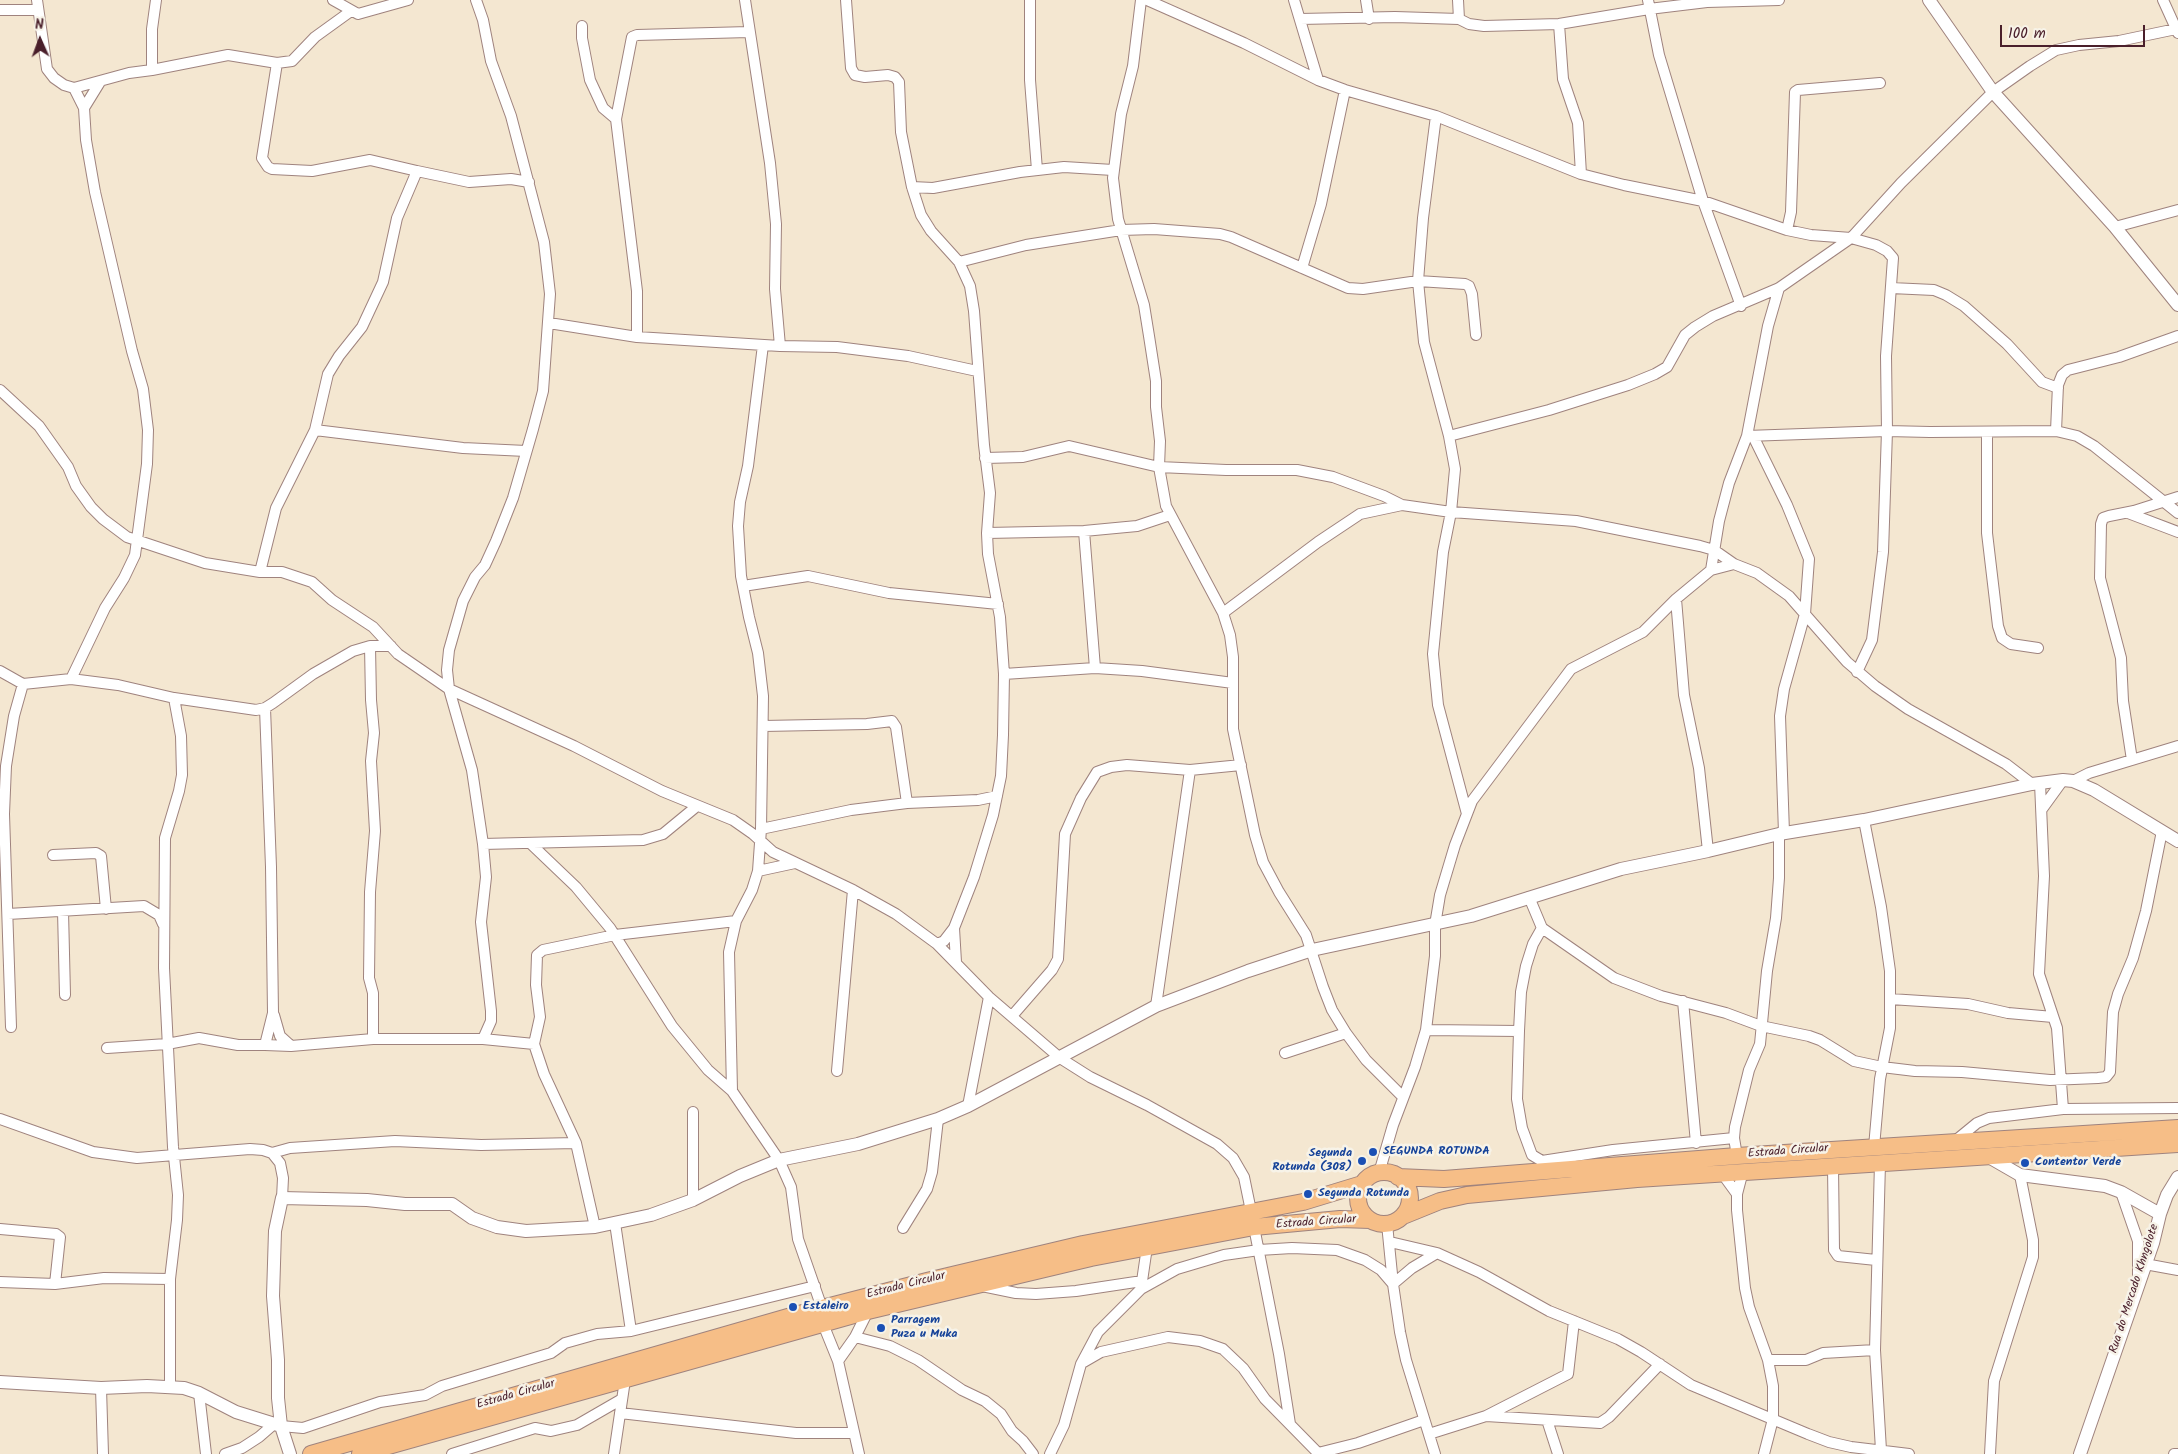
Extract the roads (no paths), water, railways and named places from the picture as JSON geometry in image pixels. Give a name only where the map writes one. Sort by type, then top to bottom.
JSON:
[{"type":"main road","name":"Estrada Circular","points":[[1398,1177],[1444,1180],[1740,1163],[1874,1147],[1952,1144],[2178,1128]]},
{"type":"main road","name":"Estrada Circular","points":[[1403,1216],[1440,1201],[1467,1195],[1721,1172],[1740,1163],[1833,1166],[2178,1144]]},
{"type":"main road","points":[[1379,1173],[1389,1173],[1405,1183],[1410,1200],[1403,1216],[1387,1224],[1370,1220],[1362,1213],[1358,1203],[1358,1193],[1362,1184],[1369,1177],[1379,1173]]},
{"type":"main road","name":"Estrada Circular","points":[[360,1454],[393,1450],[625,1380],[823,1316],[868,1311],[1091,1258],[1147,1248],[1252,1219],[1362,1184]]},
{"type":"main road","name":"Estrada Circular","points":[[311,1454],[1083,1244],[1252,1219],[1370,1220]]},
{"type":"street","points":[[152,70],[152,29],[156,0]]},
{"type":"street","points":[[333,0],[351,11],[362,13],[408,0]]},
{"type":"street","points":[[476,0],[483,20],[491,61],[511,116],[529,182],[544,242],[549,272],[549,323],[544,354],[542,391],[513,498],[485,565],[475,577],[463,602],[449,650],[447,670],[448,689],[472,770],[483,844],[486,877],[481,922],[491,1012],[491,1021],[483,1039]]},
{"type":"street","points":[[745,0],[776,224],[775,289],[780,346]]},
{"type":"street","points":[[846,0],[851,68],[855,75],[895,77],[899,82],[901,132],[912,187],[921,216],[931,231],[958,262],[972,293],[977,371],[990,493],[987,533],[991,570],[998,604],[1004,674],[1002,750],[993,815],[974,877],[954,928],[944,941],[938,944]]},
{"type":"street","points":[[1030,0],[1030,80],[1037,170]]},
{"type":"street","points":[[1141,0],[1133,66],[1121,114],[1113,170],[1116,204],[1121,230],[1144,304],[1156,381],[1157,419],[1160,441],[1159,467],[1166,506],[1223,613],[1230,635],[1233,657],[1233,729],[1255,835],[1264,862],[1279,892],[1306,935],[1332,1010],[1366,1060],[1403,1097]]},
{"type":"street","points":[[1147,0],[1252,46],[1318,80],[1344,90],[1436,116],[1581,174],[1703,201],[1787,230],[1811,235],[1851,238],[1876,245],[1893,258],[1886,356],[1887,431],[1883,552],[1872,640],[1857,672]]},
{"type":"street","points":[[1294,0],[1318,80]]},
{"type":"street","points":[[1366,0],[1369,19]]},
{"type":"street","points":[[1458,0],[1459,19]]},
{"type":"street","points":[[1300,19],[1459,19],[1468,24],[1484,26],[1558,24],[1649,4],[1779,0]]},
{"type":"street","points":[[1929,0],[1993,92],[2115,227],[2178,305]]},
{"type":"street","points":[[1449,436],[1549,410],[1628,385],[1667,367],[1685,335],[1695,327],[1713,316],[1741,306],[1779,288],[1851,238],[1901,183],[1993,92],[2056,50],[2177,31],[2163,0]]},
{"type":"street","points":[[1649,4],[1659,56],[1703,201],[1741,306]]},
{"type":"street","points":[[0,10],[37,5],[47,69],[64,86],[74,88],[129,73],[228,55],[278,63],[292,61],[315,37],[351,11]]},
{"type":"street","points":[[1558,24],[1563,79],[1578,123],[1581,174]]},
{"type":"street","points":[[582,26],[582,38],[590,80],[603,108],[616,119]]},
{"type":"street","points":[[638,337],[637,292],[616,119],[632,37],[637,34],[749,32]]},
{"type":"street","points":[[278,63],[262,158],[268,167],[272,169],[312,171],[370,160],[469,182],[510,179],[529,182]]},
{"type":"street","points":[[84,108],[100,82]]},
{"type":"street","points":[[1787,230],[1791,212],[1795,92],[1798,90],[1880,83]]},
{"type":"street","points":[[71,679],[105,608],[124,578],[135,555],[147,464],[148,430],[143,389],[130,342],[95,192],[86,140],[84,108],[74,88]]},
{"type":"street","points":[[1302,268],[1321,204],[1344,90]]},
{"type":"street","points":[[1436,116],[1423,218],[1418,281],[1424,342],[1449,436],[1455,469],[1452,512],[1443,552],[1433,654],[1438,705],[1467,814]]},
{"type":"street","points":[[912,187],[934,188],[1064,167],[1113,170]]},
{"type":"street","points":[[260,572],[276,508],[315,430],[328,374],[339,356],[362,327],[383,282],[397,218],[418,171]]},
{"type":"street","points":[[2115,227],[2178,210]]},
{"type":"street","points":[[958,262],[1035,243],[1121,230],[1154,228],[1220,234],[1348,288],[1356,289],[1418,281],[1458,282],[1469,286],[1476,335]]},
{"type":"street","points":[[1711,570],[1729,483],[1750,436],[1768,326],[1779,288]]},
{"type":"street","points":[[1891,288],[1934,290],[1946,295],[1964,306],[2006,344],[2042,382],[2058,388]]},
{"type":"street","points":[[549,323],[638,337],[780,346],[837,347],[908,356],[977,371]]},
{"type":"street","points":[[2056,431],[2058,388],[2062,375],[2068,370],[2119,357],[2178,336]]},
{"type":"street","points":[[732,1091],[729,952],[736,921],[752,890],[758,871],[763,726],[763,696],[758,653],[743,586],[738,526],[740,502],[748,466],[763,345]]},
{"type":"street","points":[[0,390],[39,426],[49,438],[68,467],[76,486],[91,506],[103,519],[127,537],[137,542],[205,563],[260,572],[282,572],[312,582],[332,600],[373,627],[391,646],[448,689],[508,715],[662,792],[734,820],[760,835],[773,852],[853,890],[896,914],[938,944],[988,996],[1060,1058],[1090,1077],[1147,1105],[1217,1144],[1234,1158],[1244,1177],[1290,1424]]},
{"type":"street","points":[[315,430],[490,451],[526,451]]},
{"type":"street","points":[[1750,436],[1887,431],[2056,431],[2078,436],[2094,446],[2178,514]]},
{"type":"street","points":[[1987,432],[1987,532],[1998,626],[2002,638],[2011,644],[2038,648]]},
{"type":"street","points":[[1750,436],[1786,505],[1808,559],[1805,614],[1784,689],[1780,716],[1781,833],[1778,899],[1767,971],[1760,1044],[1749,1070],[1734,1126],[1734,1138],[1740,1163],[1737,1194],[1738,1224],[1745,1288],[1749,1307],[1768,1360],[1773,1386],[1773,1419],[1764,1454]]},
{"type":"street","points":[[986,458],[1023,457],[1069,446],[1159,467],[1226,470],[1297,470],[1333,477],[1402,505],[1452,512],[1576,521],[1714,550],[1734,564],[1757,573],[1773,584],[1805,614],[1857,672],[1908,709],[2006,764],[2036,784],[2042,809],[2044,876],[2039,974],[2057,1028],[2063,1109]]},
{"type":"street","points":[[2132,760],[2123,701],[2121,658],[2104,595],[2100,559],[2100,536],[2103,518],[2128,513],[2178,497]]},
{"type":"street","points":[[1223,613],[1318,542],[1360,514],[1402,505]]},
{"type":"street","points":[[2128,513],[2178,532]]},
{"type":"street","points":[[987,533],[1084,531],[1137,526],[1170,515]]},
{"type":"street","points":[[1084,531],[1095,668]]},
{"type":"street","points":[[1379,1173],[1426,1030],[1435,956],[1435,925],[1440,895],[1472,801],[1571,668],[1643,632],[1676,598],[1711,570],[1734,564]]},
{"type":"street","points":[[743,586],[808,576],[889,593],[998,604]]},
{"type":"street","points":[[1676,598],[1684,695],[1699,768],[1708,851]]},
{"type":"street","points":[[0,671],[24,684],[71,679],[118,685],[174,698],[256,710],[265,708],[334,661],[353,651],[370,646],[391,646]]},
{"type":"street","points":[[370,646],[374,733],[371,761],[375,832],[370,892],[370,978],[373,993],[374,1039]]},
{"type":"street","points":[[1004,674],[1095,668],[1142,671],[1233,683]]},
{"type":"street","points":[[11,1027],[4,938],[8,914],[4,814],[6,766],[14,716],[24,684]]},
{"type":"street","points":[[170,1386],[170,1279],[178,1195],[167,1044],[164,928],[165,838],[182,775],[180,736],[174,698]]},
{"type":"street","points":[[265,708],[271,867],[273,1014],[265,1045]]},
{"type":"street","points":[[763,726],[867,724],[892,721],[896,727],[907,803]]},
{"type":"street","points":[[282,1198],[315,1201],[367,1200],[405,1204],[452,1204],[472,1218],[497,1227],[526,1231],[596,1227],[651,1215],[693,1200],[740,1176],[779,1160],[858,1144],[938,1119],[968,1106],[1156,1006],[1248,971],[1312,950],[1435,925],[1471,916],[1621,869],[1708,851],[1781,833],[1864,820],[2036,784],[2068,781],[2178,746]]},
{"type":"street","points":[[1012,1016],[1052,970],[1058,960],[1065,834],[1091,780],[1103,769],[1127,765],[1190,770],[1241,765]]},
{"type":"street","points":[[1156,1006],[1190,770]]},
{"type":"street","points":[[2042,809],[2068,781]]},
{"type":"street","points":[[2068,781],[2094,790],[2178,841]]},
{"type":"street","points":[[760,835],[851,810],[907,803],[978,800],[997,796]]},
{"type":"street","points":[[978,800],[993,815]]},
{"type":"street","points":[[483,844],[643,840],[663,834],[697,806]]},
{"type":"street","points":[[1864,820],[1887,943],[1890,999],[1890,1028],[1882,1067],[1874,1147]]},
{"type":"street","points":[[1529,897],[1542,928],[1614,978],[1661,996],[1726,1013],[1762,1026],[1809,1036],[1820,1040],[1854,1061],[1915,1071],[2062,1080],[2106,1077],[2110,1072],[2113,1012],[2118,994],[2133,958],[2146,911],[2162,831]]},
{"type":"street","points":[[531,844],[576,887],[615,935],[672,1026],[704,1066],[732,1091],[779,1160],[791,1188],[798,1239],[815,1286],[838,1361],[859,1454]]},
{"type":"street","points":[[53,855],[96,853],[101,856],[106,909]]},
{"type":"street","points":[[758,871],[795,863]]},
{"type":"street","points":[[837,1071],[853,890]]},
{"type":"street","points":[[8,914],[144,906],[159,915],[164,928]]},
{"type":"street","points":[[64,911],[65,995]]},
{"type":"street","points":[[596,1227],[576,1142],[544,1074],[534,1044],[540,1017],[536,985],[537,955],[543,950],[615,935],[736,921]]},
{"type":"street","points":[[954,928],[956,962]]},
{"type":"street","points":[[1542,928],[1533,944],[1521,992],[1517,1099],[1522,1128],[1529,1148],[1537,1159],[1542,1161],[1613,1150],[1734,1138]]},
{"type":"street","points":[[968,1106],[988,996]]},
{"type":"street","points":[[1890,999],[1960,1003],[2008,1013],[2053,1017]]},
{"type":"street","points":[[1683,1001],[1696,1143]]},
{"type":"street","points":[[273,1014],[280,1036],[291,1046]]},
{"type":"street","points":[[1426,1030],[1519,1031]]},
{"type":"street","points":[[1284,1053],[1346,1033]]},
{"type":"street","points":[[107,1048],[167,1044],[199,1038],[232,1044],[291,1046],[374,1039],[483,1039],[534,1044]]},
{"type":"street","points":[[1952,1144],[1978,1122],[1989,1118],[2063,1109],[2178,1108]]},
{"type":"street","points":[[693,1112],[693,1200]]},
{"type":"street","points":[[0,1119],[93,1152],[137,1158],[250,1149],[272,1153],[290,1148],[395,1141],[481,1145],[576,1142]]},
{"type":"street","points":[[903,1228],[930,1181],[938,1119]]},
{"type":"street","points":[[272,1153],[280,1163],[283,1178],[282,1198],[275,1231],[273,1296],[278,1425],[290,1454]]},
{"type":"street","name":"Rua do Mercado Khngolote","points":[[1987,1156],[2020,1175],[2084,1182],[2121,1192],[2160,1214],[2145,1264],[2080,1454]]},
{"type":"street","points":[[1880,1163],[1875,1350],[1881,1450]]},
{"type":"street","points":[[1833,1166],[1834,1250],[1838,1256],[1876,1260]]},
{"type":"street","points":[[1721,1172],[1737,1194]]},
{"type":"street","points":[[1990,1454],[1994,1380],[2033,1257],[2032,1240],[2020,1175]]},
{"type":"street","points":[[2160,1214],[2167,1195],[2178,1177]]},
{"type":"street","points":[[2121,1192],[2138,1241],[2138,1280]]},
{"type":"street","points":[[615,1223],[630,1331]]},
{"type":"street","points":[[1387,1224],[1392,1284],[1406,1360],[1435,1454]]},
{"type":"street","points":[[0,1229],[56,1234],[60,1238],[55,1284]]},
{"type":"street","points":[[1390,1242],[1437,1253],[1479,1272],[1550,1311],[1618,1340],[1660,1364],[1691,1385],[1829,1442],[1909,1454]]},
{"type":"street","points":[[1050,1454],[1064,1425],[1081,1364],[1098,1332],[1142,1285],[1147,1248]]},
{"type":"street","points":[[976,1285],[1016,1293],[1036,1294],[1142,1285],[1187,1265],[1224,1255],[1292,1248],[1337,1250],[1365,1260],[1381,1270],[1392,1284]]},
{"type":"street","points":[[1392,1284],[1412,1268],[1437,1253]]},
{"type":"street","points":[[2145,1264],[2178,1270]]},
{"type":"street","points":[[0,1282],[55,1284],[104,1278],[170,1279]]},
{"type":"street","points":[[0,1382],[101,1388],[170,1386],[199,1393],[236,1412],[278,1425],[303,1428],[380,1402],[425,1395],[442,1386],[551,1353],[565,1343],[597,1334],[630,1331],[815,1286]]},
{"type":"street","points":[[838,1361],[855,1337],[868,1311]]},
{"type":"street","points":[[1429,1434],[1486,1416],[1568,1374],[1574,1321]]},
{"type":"street","points":[[855,1337],[890,1346],[918,1360],[962,1390],[985,1401],[1001,1414],[1012,1431],[1033,1454]]},
{"type":"street","points":[[1081,1364],[1101,1352],[1135,1343],[1168,1338],[1200,1341],[1223,1349],[1243,1368],[1266,1399],[1318,1454],[1358,1443],[1424,1420]]},
{"type":"street","points":[[1768,1360],[1806,1360],[1823,1353],[1875,1350]]},
{"type":"street","points":[[1486,1416],[1600,1423],[1609,1417],[1660,1364]]},
{"type":"street","points":[[614,1454],[625,1380]]},
{"type":"street","points":[[101,1388],[103,1454]]},
{"type":"street","points":[[199,1393],[206,1454]]},
{"type":"street","points":[[452,1454],[475,1452],[484,1444],[535,1428],[551,1431],[570,1427],[622,1399]]},
{"type":"street","points":[[620,1413],[788,1432],[854,1433]]},
{"type":"street","points":[[1547,1420],[1558,1454]]},
{"type":"street","points":[[224,1454],[242,1448],[278,1425]]},
{"type":"place","name":"SEGUNDA ROTUNDA","points":[[1373,1152]]},
{"type":"place","name":"Segunda Rotunda (308)","points":[[1362,1161]]},
{"type":"place","name":"Contentor Verde","points":[[2025,1163]]},
{"type":"place","name":"Segunda Rotunda","points":[[1308,1194]]},
{"type":"place","name":"Estaleiro","points":[[793,1307]]},
{"type":"place","name":"Parragem Puza u Muka","points":[[881,1328]]}]
